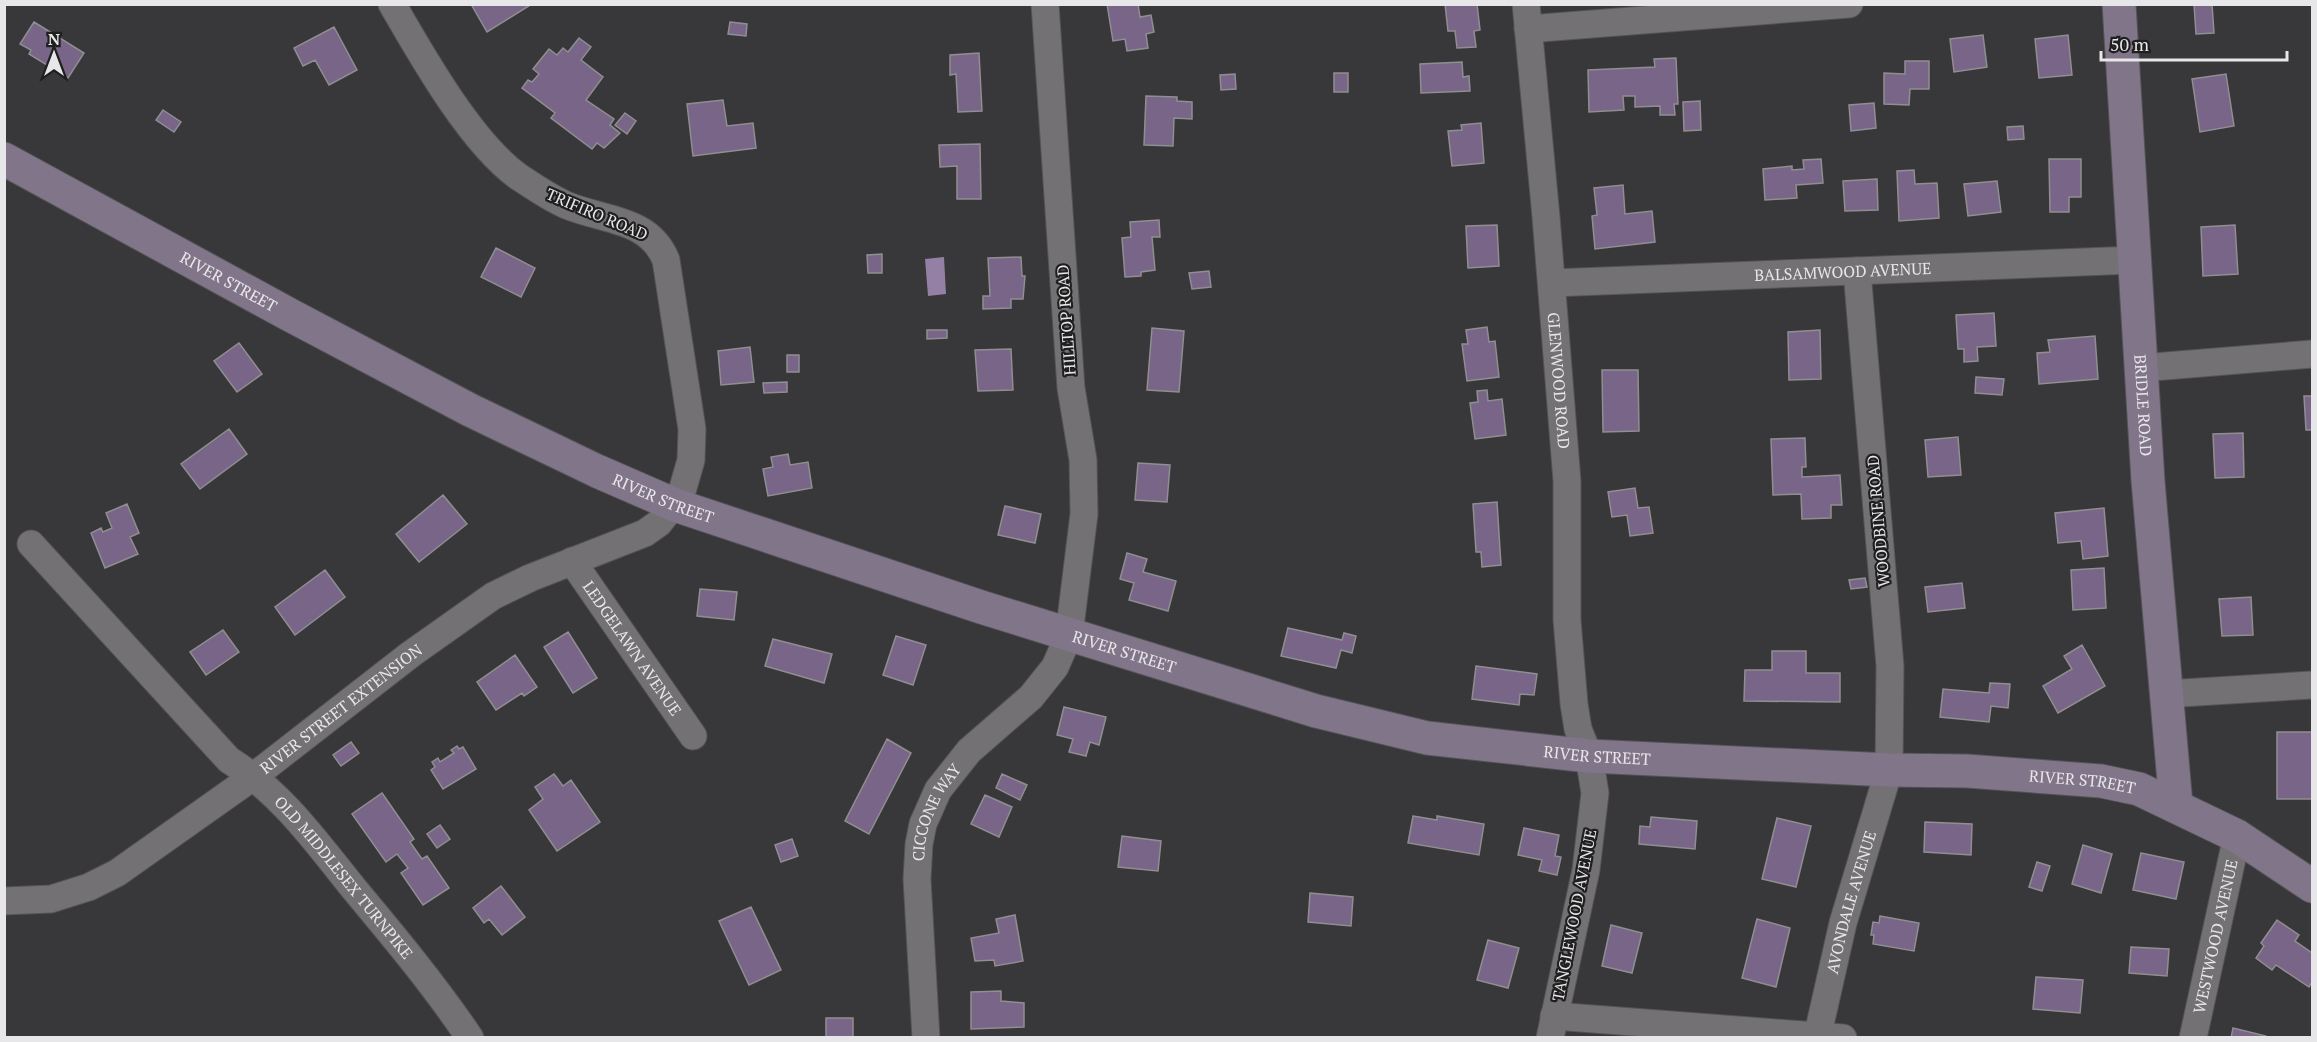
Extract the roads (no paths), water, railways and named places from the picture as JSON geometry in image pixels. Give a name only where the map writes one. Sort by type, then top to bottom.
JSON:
[{"type":"main road","name":"BRIDLE ROAD","points":[[2119,4],[2141,368],[2165,694],[2176,805]]},
{"type":"main road","name":"RIVER STREET","points":[[4,159],[471,410],[675,505],[1069,634],[1360,724],[1471,744],[1589,756],[1889,770],[1967,771],[2101,782],[2139,789],[2237,836],[2313,886]]},
{"type":"street","name":"TRIFIRO ROAD","points":[[392,4],[448,94],[501,161],[517,175],[564,204],[643,231],[656,240],[662,249],[666,260],[681,349],[692,429],[690,472],[675,505]]},
{"type":"street","name":"HILLTOP ROAD","points":[[1045,4],[1071,388],[1083,460],[1084,488],[1069,634]]},
{"type":"street","points":[[1527,17],[1849,4]]},
{"type":"street","name":"GLENWOOD ROAD","points":[[1527,17],[1552,283],[1567,481],[1567,620],[1571,677],[1578,729],[1589,756]]},
{"type":"street","name":"BALSAMWOOD AVENUE","points":[[1552,283],[2134,260]]},
{"type":"street","name":"WOODBINE ROAD","points":[[1857,271],[1890,666],[1889,770]]},
{"type":"street","points":[[2141,368],[2313,354]]},
{"type":"street","name":"RIVER STREET EXTENSION","points":[[4,901],[51,899],[89,887],[117,873],[254,776],[360,692],[493,596],[572,561],[645,533],[675,505]]},
{"type":"street","name":"OLD MIDDLESEX TURNPIKE","points":[[31,544],[229,760],[254,776],[282,800],[471,1038]]},
{"type":"street","name":"LEDGELAWN AVENUE","points":[[572,561],[693,736]]},
{"type":"street","name":"CICCONE WAY","points":[[926,1038],[917,879],[919,844],[923,824],[938,790],[969,751],[1018,709],[1047,679],[1069,634]]},
{"type":"street","points":[[2165,694],[2313,685]]},
{"type":"street","name":"TANGLEWOOD AVENUE","points":[[1552,1027],[1592,838],[1595,793],[1589,756]]},
{"type":"street","name":"AVONDALE AVENUE","points":[[1826,1037],[1843,923],[1889,770]]},
{"type":"street","name":"WESTWOOD AVENUE","points":[[2193,1038],[2237,836]]},
{"type":"street","points":[[1552,1027],[1826,1037]]}]
